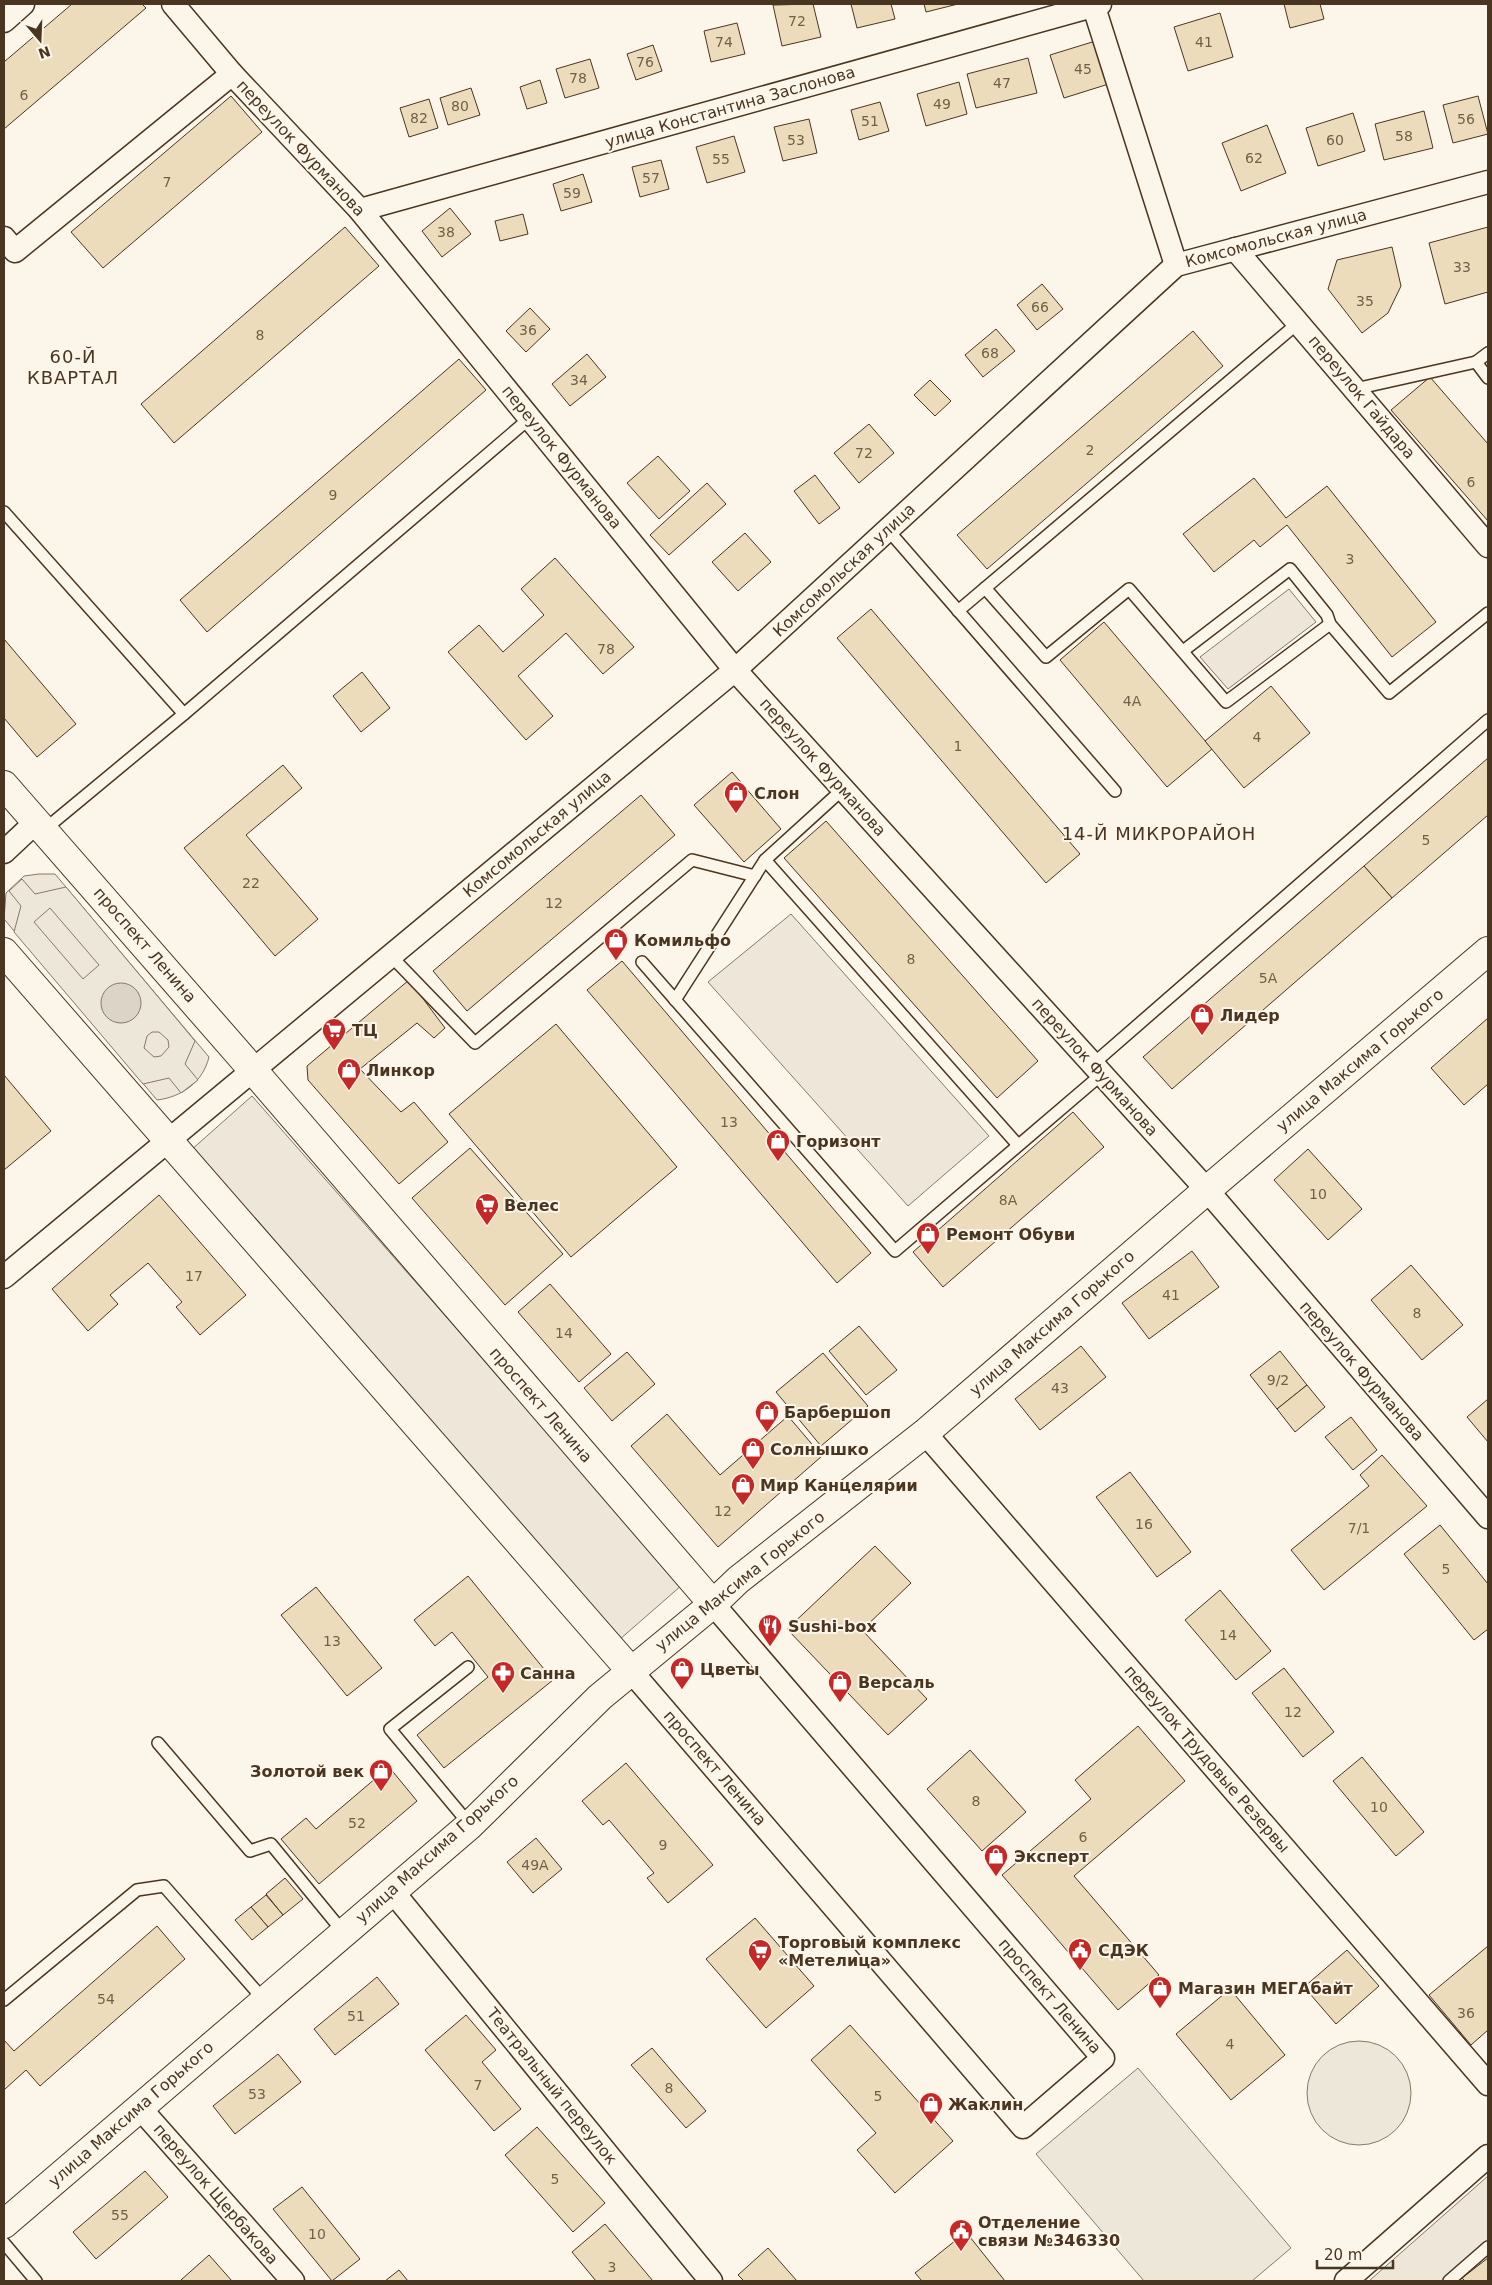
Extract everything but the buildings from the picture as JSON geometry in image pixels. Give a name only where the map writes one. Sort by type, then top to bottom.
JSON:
[{"type":"street","points":[[4,21],[23,4]]},
{"type":"street","name":"переулок Фурманова","points":[[172,4],[232,74],[360,210],[735,670],[1207,1190],[1488,1517]]},
{"type":"street","points":[[1095,4],[1176,265]]},
{"type":"street","name":"улица Константина Заслонова","points":[[360,210],[1095,4]]},
{"type":"street","points":[[4,238],[15,251],[232,74]]},
{"type":"street","name":"Комсомольская улица","points":[[252,1069],[735,670],[1176,265],[1488,182]]},
{"type":"street","name":"переулок Гайдара","points":[[1236,249],[1488,546]]},
{"type":"street","name":"проспект Ленина","points":[[4,785],[252,1069],[1103,2058],[1023,2127],[631,1671],[4,952]]},
{"type":"street","points":[[4,852],[40,826]]},
{"type":"street","name":"улица Максима Горького","points":[[4,2224],[470,1825],[600,1697],[713,1604],[738,1580],[925,1433],[1207,1190],[1488,952]]},
{"type":"street","points":[[4,1277],[252,1069]]},
{"type":"street","name":"переулок Трудовые Резервы","points":[[925,1433],[1488,2084]]},
{"type":"street","name":"Театральный переулок","points":[[392,1892],[711,2281]]},
{"type":"street","name":"переулок Щербакова","points":[[139,2108],[292,2281]]},
{"type":"street","points":[[1346,2281],[1488,2156]]},
{"type":"lane","points":[[958,611],[1298,323]]},
{"type":"lane","points":[[1355,389],[1476,362],[1488,353]]},
{"type":"lane","points":[[1476,362],[1488,378]]},
{"type":"lane","points":[[40,826],[184,714],[530,418]]},
{"type":"lane","points":[[4,512],[184,714]]},
{"type":"lane","points":[[888,530],[1115,791]]},
{"type":"lane","points":[[1183,651],[1290,569],[1326,614],[1330,624],[1389,693],[1488,613]]},
{"type":"lane","points":[[985,588],[1046,657],[1129,589],[1226,702],[1330,624]]},
{"type":"lane","points":[[642,962],[894,1251],[1018,1146],[1097,1069],[1488,720]]},
{"type":"lane","points":[[675,1000],[764,860],[843,789]]},
{"type":"lane","points":[[390,955],[475,1043],[692,860],[755,876]]},
{"type":"lane","points":[[764,860],[1018,1146]]},
{"type":"lane","points":[[468,1667],[390,1729],[470,1825]]},
{"type":"lane","points":[[158,1743],[250,1851],[271,1844],[344,1933]]},
{"type":"lane","points":[[4,2000],[137,1890],[164,1886],[264,2000]]},
{"type":"lane","points":[[4,2243],[36,2281]]},
{"type":"lane","points":[[1449,2281],[1488,2247]]},
{"type":"shaded area","points":[[1289,589],[1316,622],[1228,689],[1200,657]]},
{"type":"shaded area","points":[[55,874],[209,1057],[197,1081],[183,1092],[157,1100],[4,919],[6,893],[24,876]]},
{"type":"shaded area","points":[[22,879],[35,894],[66,887],[195,1041],[185,1064],[198,1080],[181,1093],[169,1078],[143,1084],[14,932],[21,906],[9,891]],"holes":[[[50,908],[99,965],[83,979],[34,922]],[[152,1032],[159,1032],[168,1040],[169,1047],[161,1056],[154,1057],[144,1048],[147,1036]]]},
{"type":"shaded area","points":[[791,914],[989,1136],[908,1206],[708,982]]},
{"type":"shaded area","points":[[121,983],[135,989],[141,1003],[135,1017],[121,1023],[107,1017],[101,1003],[107,989]]},
{"type":"shaded area","points":[[252,1096],[682,1585],[619,1640],[190,1151]]},
{"type":"shaded area","points":[[1359,2041],[1379,2045],[1396,2056],[1407,2073],[1411,2093],[1407,2113],[1396,2130],[1379,2141],[1359,2145],[1339,2141],[1322,2130],[1311,2113],[1307,2093],[1311,2073],[1322,2056],[1339,2045]]},
{"type":"shaded area","points":[[1138,2068],[1291,2248],[1252,2281],[1144,2281],[1036,2154]]},
{"type":"shaded area","points":[[1488,2176],[1488,2281],[1369,2281]]},
{"type":"place","name":"Слон","points":[[736,814]]},
{"type":"place","name":"Комильфо","points":[[616,961]]},
{"type":"place","name":"Лидер","points":[[1202,1036]]},
{"type":"place","name":"ТЦ","points":[[334,1051]]},
{"type":"place","name":"Линкор","points":[[349,1091]]},
{"type":"place","name":"Горизонт","points":[[778,1162]]},
{"type":"place","name":"Велес","points":[[487,1226]]},
{"type":"place","name":"Ремонт Обуви","points":[[928,1255]]},
{"type":"place","name":"Барбершоп","points":[[767,1433]]},
{"type":"place","name":"Солнышко","points":[[753,1470]]},
{"type":"place","name":"Мир Канцелярии","points":[[743,1506]]},
{"type":"place","name":"Sushi-box","points":[[770,1647]]},
{"type":"place","name":"Цветы","points":[[682,1690]]},
{"type":"place","name":"Санна","points":[[503,1694]]},
{"type":"place","name":"Версаль","points":[[840,1703]]},
{"type":"place","name":"Золотой век","points":[[381,1792]]},
{"type":"place","name":"Эксперт","points":[[996,1877]]},
{"type":"place","name":"СДЭК","points":[[1080,1971]]},
{"type":"place","name":"Торговый комплекс «Метелица»","points":[[760,1972]]},
{"type":"place","name":"Магазин МЕГАбайт","points":[[1160,2009]]},
{"type":"place","name":"Жаклин","points":[[931,2125]]},
{"type":"place","name":"Отделение связи №346330","points":[[961,2252]]},
{"type":"district","name":"60-Й КВАРТАЛ","points":[[73,366]]},
{"type":"district","name":"14-Й МИКРОРАЙОН","points":[[1159,833]]}]
